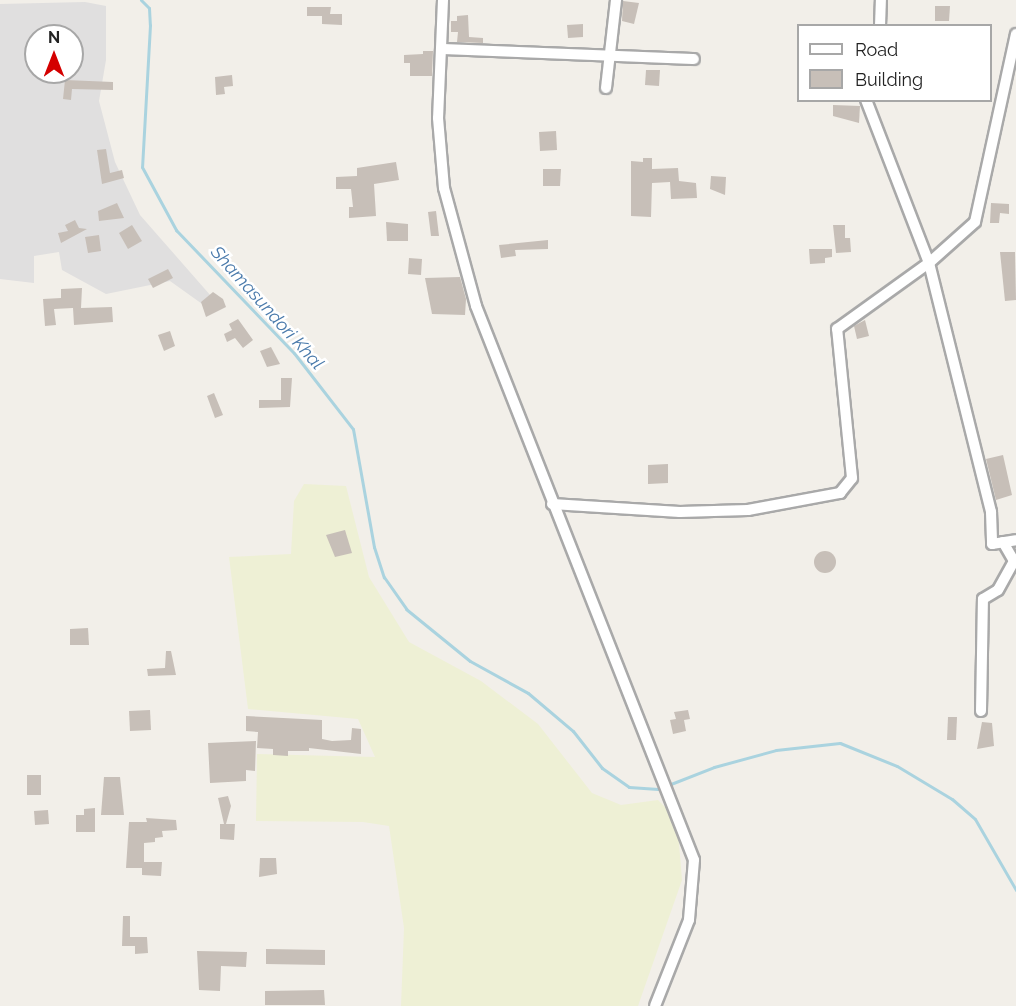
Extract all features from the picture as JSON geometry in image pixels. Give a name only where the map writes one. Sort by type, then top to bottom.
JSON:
[{"type":"street","points":[[443,0],[438,118],[444,188],[476,306],[552,504],[610,639],[625,690],[690,841],[694,887],[688,920],[655,1006]]},
{"type":"street","points":[[606,88],[608,53],[616,0]]},
{"type":"street","points":[[880,0],[880,24]]},
{"type":"street","points":[[552,504],[680,512],[748,510],[840,493],[852,478],[837,329],[929,263],[975,222],[1016,34]]},
{"type":"street","points":[[442,49],[608,53],[694,59]]},
{"type":"street","points":[[867,102],[929,263],[991,512],[992,544],[1016,540]]},
{"type":"street","points":[[981,711],[983,599],[998,590],[1014,561],[1003,542]]},
{"type":"shaded area","points":[[85,2],[106,6],[106,60],[99,101],[115,162],[140,215],[218,304],[205,306],[170,281],[106,294],[62,270],[59,252],[34,256],[34,283],[0,279],[0,4]]},
{"type":"green space","points":[[304,484],[346,486],[369,577],[409,642],[481,681],[538,724],[592,793],[621,805],[658,800],[677,819],[682,880],[638,1006],[401,1006],[404,928],[389,826],[363,822],[256,821],[257,754],[375,757],[358,719],[248,709],[229,557],[291,554],[294,501]]},
{"type":"building","points":[[623,1],[639,3],[634,24],[622,21]]},
{"type":"building","points":[[935,6],[950,6],[949,21],[935,21]]},
{"type":"building","points":[[307,7],[331,7],[330,14],[342,14],[342,25],[322,24],[322,16],[307,16]]},
{"type":"building","points":[[468,15],[469,37],[483,38],[483,43],[457,42],[458,32],[451,32],[451,21],[457,21],[457,16]]},
{"type":"building","points":[[583,24],[583,37],[568,38],[567,25]]},
{"type":"building","points":[[423,51],[433,51],[432,76],[410,76],[410,63],[404,63],[404,55],[423,54]]},
{"type":"building","points":[[646,70],[660,70],[659,86],[645,85]]},
{"type":"building","points":[[232,75],[233,86],[224,87],[225,94],[216,95],[215,77]]},
{"type":"building","points":[[84,81],[113,82],[113,90],[72,89],[71,100],[63,99],[65,84],[84,84]]},
{"type":"building","points":[[833,105],[860,106],[859,123],[833,116]]},
{"type":"building","points":[[556,131],[557,150],[540,151],[539,132]]},
{"type":"building","points":[[106,149],[110,173],[122,170],[124,178],[102,184],[97,150]]},
{"type":"building","points":[[643,158],[652,158],[652,169],[678,168],[679,181],[696,183],[697,198],[671,199],[670,182],[652,183],[651,217],[631,216],[631,161],[643,162]]},
{"type":"building","points":[[396,162],[399,180],[374,184],[376,216],[349,218],[349,207],[353,207],[351,189],[336,189],[336,177],[357,176],[357,168]]},
{"type":"building","points":[[543,169],[561,169],[560,186],[543,186]]},
{"type":"building","points":[[711,176],[726,177],[725,195],[710,189]]},
{"type":"building","points":[[117,203],[124,218],[99,221],[98,211]]},
{"type":"building","points":[[991,203],[1009,204],[1009,214],[1000,213],[999,223],[990,223]]},
{"type":"building","points":[[436,211],[439,236],[431,236],[428,212]]},
{"type":"building","points":[[75,220],[79,228],[87,229],[61,243],[58,233],[68,231],[65,225]]},
{"type":"building","points":[[386,222],[408,224],[408,241],[387,241]]},
{"type":"building","points":[[132,225],[142,241],[128,249],[119,233]]},
{"type":"building","points":[[833,225],[845,225],[845,238],[850,238],[851,252],[836,253]]},
{"type":"building","points":[[99,235],[101,251],[88,253],[85,237]]},
{"type":"building","points":[[548,240],[548,249],[515,250],[516,256],[501,258],[499,245]]},
{"type":"building","points":[[809,249],[832,249],[832,257],[825,258],[825,263],[810,264]]},
{"type":"building","points":[[1000,252],[1015,252],[1016,300],[1005,301]]},
{"type":"building","points":[[409,258],[422,259],[421,275],[408,274]]},
{"type":"building","points":[[168,269],[173,278],[153,288],[148,279]]},
{"type":"building","points":[[460,277],[466,299],[465,315],[432,314],[425,278]]},
{"type":"building","points":[[82,288],[81,308],[112,307],[113,322],[74,325],[73,308],[54,309],[56,325],[45,326],[43,299],[61,298],[61,289]]},
{"type":"building","points":[[213,292],[223,299],[226,307],[206,317],[201,302]]},
{"type":"building","points":[[238,319],[253,340],[243,348],[235,338],[227,342],[224,334],[232,330],[229,324]]},
{"type":"building","points":[[865,320],[869,336],[857,339],[854,326]]},
{"type":"building","points":[[170,331],[175,346],[164,351],[158,335]]},
{"type":"building","points":[[271,347],[280,364],[267,367],[260,351]]},
{"type":"building","points":[[281,378],[292,378],[290,407],[259,408],[259,400],[281,400]]},
{"type":"building","points":[[214,393],[223,415],[215,418],[207,396]]},
{"type":"building","points":[[1003,455],[1012,495],[996,500],[986,459]]},
{"type":"building","points":[[668,464],[668,483],[648,484],[648,465]]},
{"type":"building","points":[[345,530],[352,553],[335,557],[326,535]]},
{"type":"building","points":[[825,551],[833,554],[836,562],[833,570],[825,573],[817,570],[814,562],[817,554]]},
{"type":"building","points":[[88,628],[89,645],[70,645],[70,629]]},
{"type":"building","points":[[166,651],[171,651],[176,675],[148,676],[147,669],[165,668]]},
{"type":"building","points":[[150,710],[151,730],[130,731],[129,711]]},
{"type":"building","points":[[688,710],[690,719],[684,720],[686,731],[673,734],[670,720],[676,719],[674,712]]},
{"type":"building","points":[[246,716],[322,720],[322,739],[332,741],[351,740],[352,728],[361,729],[361,754],[309,748],[309,751],[288,751],[288,756],[273,755],[273,749],[257,748],[258,732],[246,731]]},
{"type":"building","points":[[948,717],[957,717],[956,740],[947,740]]},
{"type":"building","points":[[982,722],[992,723],[994,746],[977,749]]},
{"type":"building","points":[[256,741],[255,771],[246,770],[246,781],[210,783],[208,743]]},
{"type":"building","points":[[27,775],[41,775],[41,795],[27,795]]},
{"type":"building","points":[[104,777],[120,777],[124,815],[101,815]]},
{"type":"building","points":[[228,796],[231,806],[226,824],[235,824],[234,840],[220,839],[220,824],[224,824],[218,798]]},
{"type":"building","points":[[95,808],[95,832],[76,832],[76,815],[84,815],[84,809]]},
{"type":"building","points":[[48,810],[49,824],[35,825],[34,811]]},
{"type":"building","points":[[146,818],[176,820],[177,830],[162,831],[163,837],[155,838],[155,842],[144,843],[144,862],[162,862],[161,876],[142,875],[142,868],[126,868],[129,822],[147,822]]},
{"type":"building","points":[[260,858],[276,858],[277,874],[259,877]]},
{"type":"building","points":[[123,916],[130,916],[130,937],[147,937],[148,953],[135,954],[135,946],[122,946]]},
{"type":"building","points":[[266,949],[325,950],[325,965],[266,964]]},
{"type":"building","points":[[197,951],[247,952],[246,967],[221,966],[220,991],[199,990]]},
{"type":"building","points":[[324,990],[325,1005],[265,1005],[265,991]]},
{"type":"waterway","name":"Shamasundori Khal","points":[[141,0],[149,8],[150,25],[142,167],[176,230],[294,353],[353,429],[374,547],[384,577],[406,609],[470,661],[528,693],[573,731],[602,768],[629,787],[658,789],[714,767],[776,750],[840,743],[897,766],[952,799],[975,819],[1016,890]]}]
